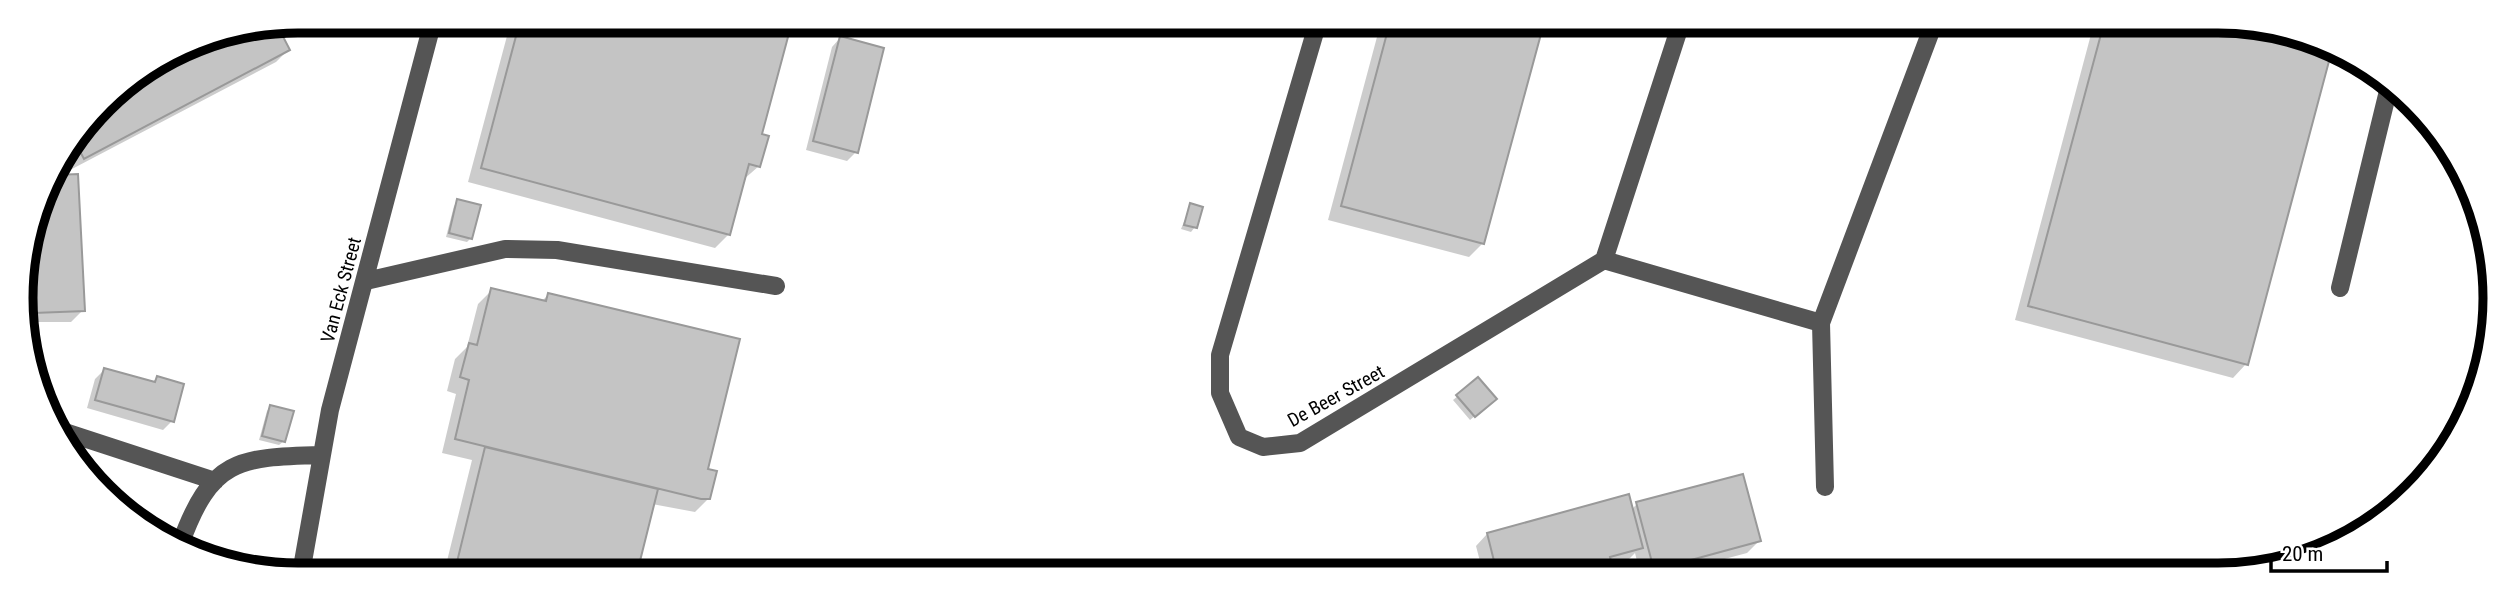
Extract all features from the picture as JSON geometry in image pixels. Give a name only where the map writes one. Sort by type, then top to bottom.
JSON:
[{"type":"lane","name":"Van Eck Street","points":[[303,563],[330,410],[430,33]]},
{"type":"lane","name":"De Beer Street","points":[[1315,33],[1220,355],[1220,393],[1239,437],[1263,447],[1300,443],[1604,260]]},
{"type":"lane","points":[[1678,33],[1604,260],[1821,323]]},
{"type":"lane","points":[[1825,487],[1821,323],[1930,33]]},
{"type":"lane","points":[[2340,288],[2387,94]]},
{"type":"lane","points":[[366,281],[505,249],[557,250],[776,286]]},
{"type":"lane","points":[[72,434],[215,481]]},
{"type":"lane","points":[[183,536],[194,505],[215,481],[240,463],[260,457],[322,455]]},
{"type":"building","points":[[517,33],[789,33],[762,134],[769,136],[760,167],[749,164],[730,235],[481,168]]},
{"type":"building","points":[[1387,33],[1541,33],[1484,244],[1341,206]]},
{"type":"building","points":[[2101,33],[2235,34],[2287,42],[2330,58],[2248,365],[2028,306]]},
{"type":"building","points":[[282,34],[290,50],[84,159],[79,150],[99,123],[123,99],[151,78],[213,47],[246,38]]},
{"type":"building","points":[[840,36],[884,48],[858,153],[813,141]]},
{"type":"building","points":[[78,174],[85,311],[34,313],[38,246],[47,213],[64,175]]},
{"type":"building","points":[[457,199],[481,205],[472,239],[449,233]]},
{"type":"building","points":[[1190,203],[1203,207],[1197,228],[1184,225]]},
{"type":"building","points":[[491,288],[546,301],[548,293],[740,339],[708,469],[717,471],[710,499],[455,439],[469,380],[460,377],[469,343],[477,345]]},
{"type":"building","points":[[104,368],[155,382],[157,376],[184,384],[174,422],[95,400]]},
{"type":"building","points":[[1478,377],[1497,399],[1475,417],[1456,395]]},
{"type":"building","points":[[270,405],[294,411],[285,442],[262,436]]},
{"type":"building","points":[[485,447],[658,489],[640,563],[457,562]]},
{"type":"building","points":[[1743,474],[1761,541],[1680,563],[1652,563],[1636,502]]},
{"type":"building","points":[[1629,494],[1643,548],[1610,557],[1612,563],[1494,563],[1487,533]]}]
